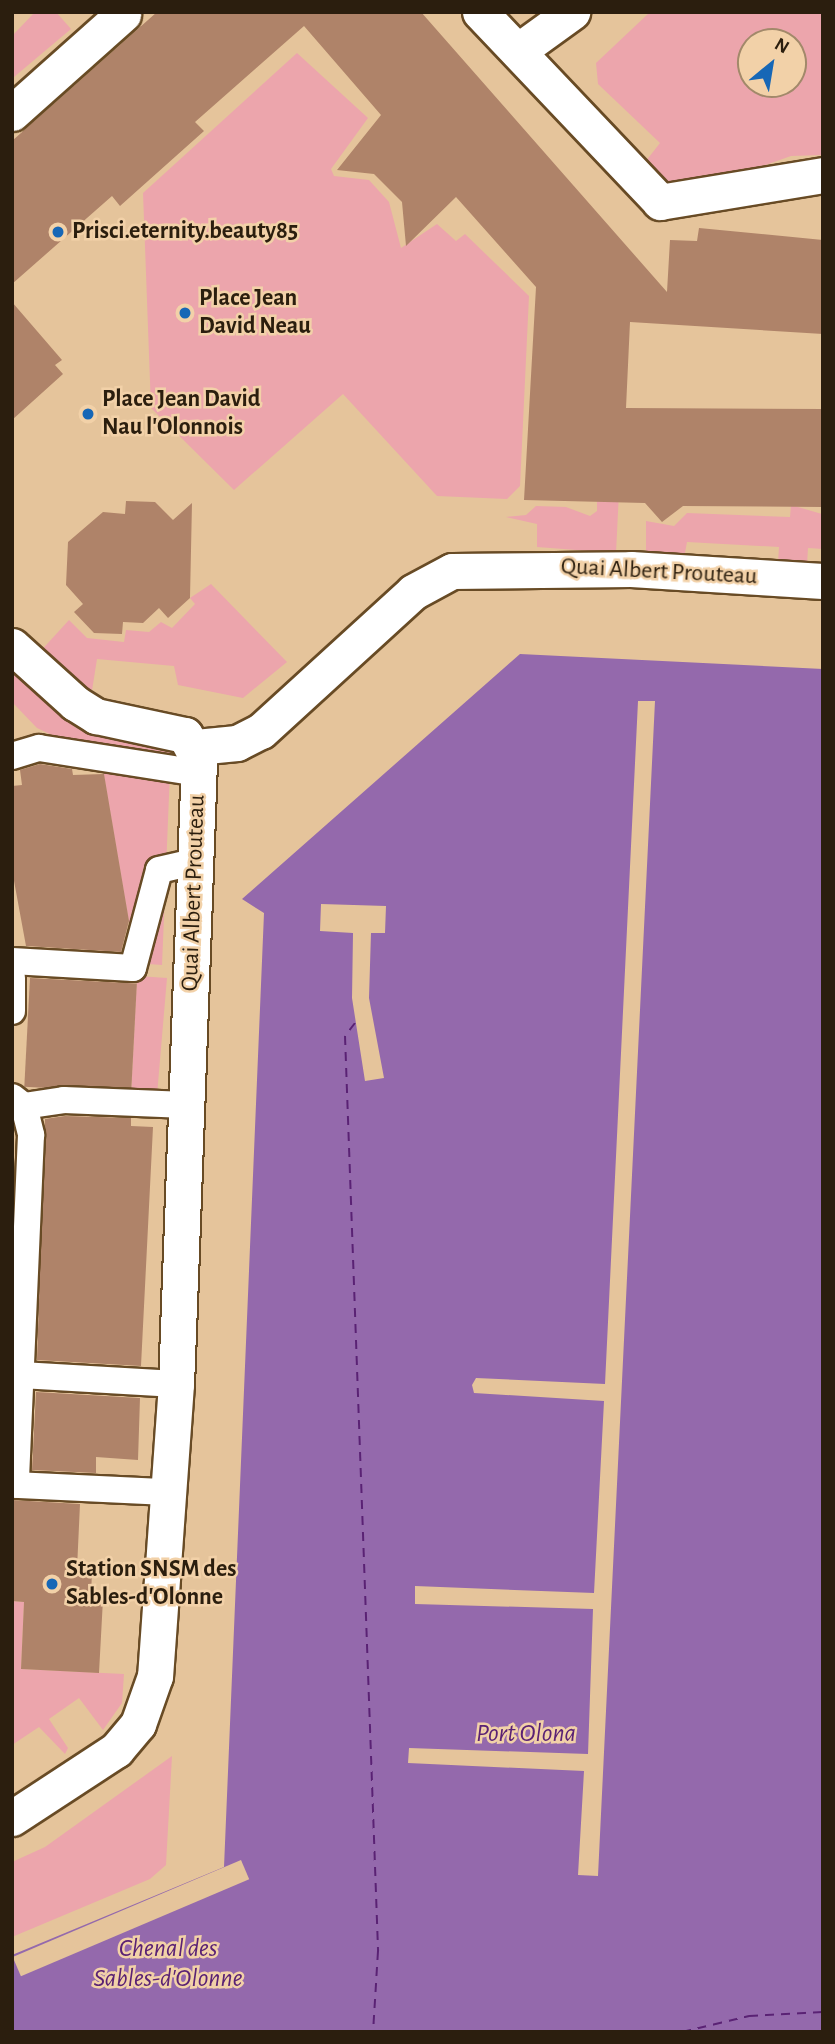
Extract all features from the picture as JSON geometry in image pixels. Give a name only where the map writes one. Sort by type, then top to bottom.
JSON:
[{"type":"street","points":[[481,12],[660,202],[823,176]]},
{"type":"street","points":[[518,51],[572,12]]},
{"type":"street","points":[[12,113],[123,13]]},
{"type":"street","name":"Quai Albert Prouteau","points":[[12,1818],[116,1750],[138,1724],[155,1676],[164,1492],[176,1384],[197,760],[261,731],[413,592],[452,571],[631,569],[823,582]]},
{"type":"street","points":[[12,646],[96,716],[185,735],[197,760],[39,748],[12,756]]},
{"type":"street","points":[[12,961],[134,968],[159,870],[195,862]]},
{"type":"street","points":[[12,978],[12,1011]]},
{"type":"street","points":[[164,1492],[16,1485],[31,1135],[18,1101],[186,1105]]},
{"type":"street","points":[[21,1375],[176,1384]]},
{"type":"shaded area","points":[[35,12],[56,12],[71,29],[14,77],[12,36]]},
{"type":"shaded area","points":[[650,12],[823,12],[823,155],[791,156],[720,181],[668,187],[642,166],[660,143],[598,84],[596,63]]},
{"type":"shaded area","points":[[297,53],[368,118],[331,169],[334,176],[369,180],[389,202],[401,248],[437,224],[456,241],[465,234],[529,296],[520,486],[507,499],[437,496],[343,394],[234,490],[151,408],[143,193]]},
{"type":"shaded area","points":[[619,492],[616,553],[537,547],[537,524],[506,517],[526,515],[536,506],[566,507],[590,516],[597,511],[597,497]]},
{"type":"shaded area","points":[[791,505],[822,514],[823,549],[808,548],[807,565],[778,563],[779,547],[687,542],[684,558],[646,555],[646,521],[674,526],[687,513],[790,517]]},
{"type":"shaded area","points":[[211,584],[287,662],[243,698],[178,685],[174,666],[97,659],[91,697],[37,655],[69,620],[87,638],[124,642],[126,630],[149,632],[161,622],[172,628],[195,604],[190,598]]},
{"type":"shaded area","points":[[12,660],[170,748],[170,757],[86,751],[37,728],[12,702]]},
{"type":"shaded area","points":[[103,770],[170,772],[162,965],[148,964],[130,928]]},
{"type":"shaded area","points":[[137,976],[167,978],[157,1095],[131,1096]]},
{"type":"shaded area","points":[[12,1601],[24,1602],[21,1669],[124,1674],[122,1703],[103,1730],[79,1698],[49,1719],[68,1748],[65,1754],[39,1727],[12,1745]]},
{"type":"shaded area","points":[[172,1756],[166,1865],[150,1879],[12,1937],[12,1862],[45,1847]]},
{"type":"water","name":"Port Olona","points":[[520,654],[823,669],[823,2032],[12,2032],[12,1955],[224,1867],[264,913],[242,899]]},
{"type":"pier","points":[[638,701],[655,701],[598,1876],[578,1875],[584,1771],[408,1763],[409,1748],[588,1754],[593,1609],[415,1604],[415,1586],[594,1593],[604,1401],[474,1393],[472,1385],[476,1378],[605,1384]]},
{"type":"pier","points":[[321,904],[386,906],[385,933],[371,933],[369,998],[384,1078],[365,1081],[352,998],[353,933],[320,931]]},
{"type":"pier","points":[[241,1860],[249,1879],[21,1976],[13,1957]]},
{"type":"building","points":[[157,12],[421,12],[667,292],[670,240],[697,241],[699,228],[823,240],[823,334],[630,322],[626,408],[823,409],[823,507],[683,506],[662,522],[645,503],[524,500],[536,287],[456,197],[406,246],[402,202],[374,174],[337,170],[381,115],[304,26],[195,122],[204,131],[120,206],[112,196],[12,284],[12,141]]},
{"type":"building","points":[[12,302],[62,360],[55,365],[63,374],[12,420]]},
{"type":"building","points":[[126,501],[155,502],[173,520],[192,503],[190,598],[168,618],[159,608],[143,623],[123,622],[122,634],[94,633],[74,612],[83,604],[66,585],[68,542],[103,512],[125,514]]},
{"type":"building","points":[[40,764],[72,769],[73,775],[104,774],[129,921],[121,952],[26,946],[12,870],[12,786],[22,785],[20,770]]},
{"type":"building","points":[[30,978],[137,984],[131,1092],[24,1087]]},
{"type":"building","points":[[65,1116],[131,1118],[131,1126],[153,1127],[141,1366],[37,1360],[45,1119]]},
{"type":"building","points":[[36,1392],[140,1398],[138,1460],[96,1457],[96,1473],[32,1470]]},
{"type":"building","name":"Station SNSM des Sables-d'Olonne","points":[[12,1500],[80,1504],[77,1569],[92,1570],[91,1598],[103,1599],[99,1673],[21,1669],[24,1602],[12,1601]]},
{"type":"ferry route","points":[[355,1023],[345,1036],[378,1951],[373,2032]]},
{"type":"ferry route","points":[[682,2032],[749,2016],[823,2012]]},
{"type":"place","name":"Prisci.eternity.beauty85","points":[[58,232]]},
{"type":"place","name":"Place Jean David Neau","points":[[185,313]]},
{"type":"place","name":"Place Jean David Nau l'Olonnois","points":[[88,414]]},
{"type":"place","name":"Station SNSM des Sables-d'Olonne","points":[[52,1584]]},
{"type":"water label","name":"Chenal des Sables-d'Olonne","points":[[168,1964]]}]
